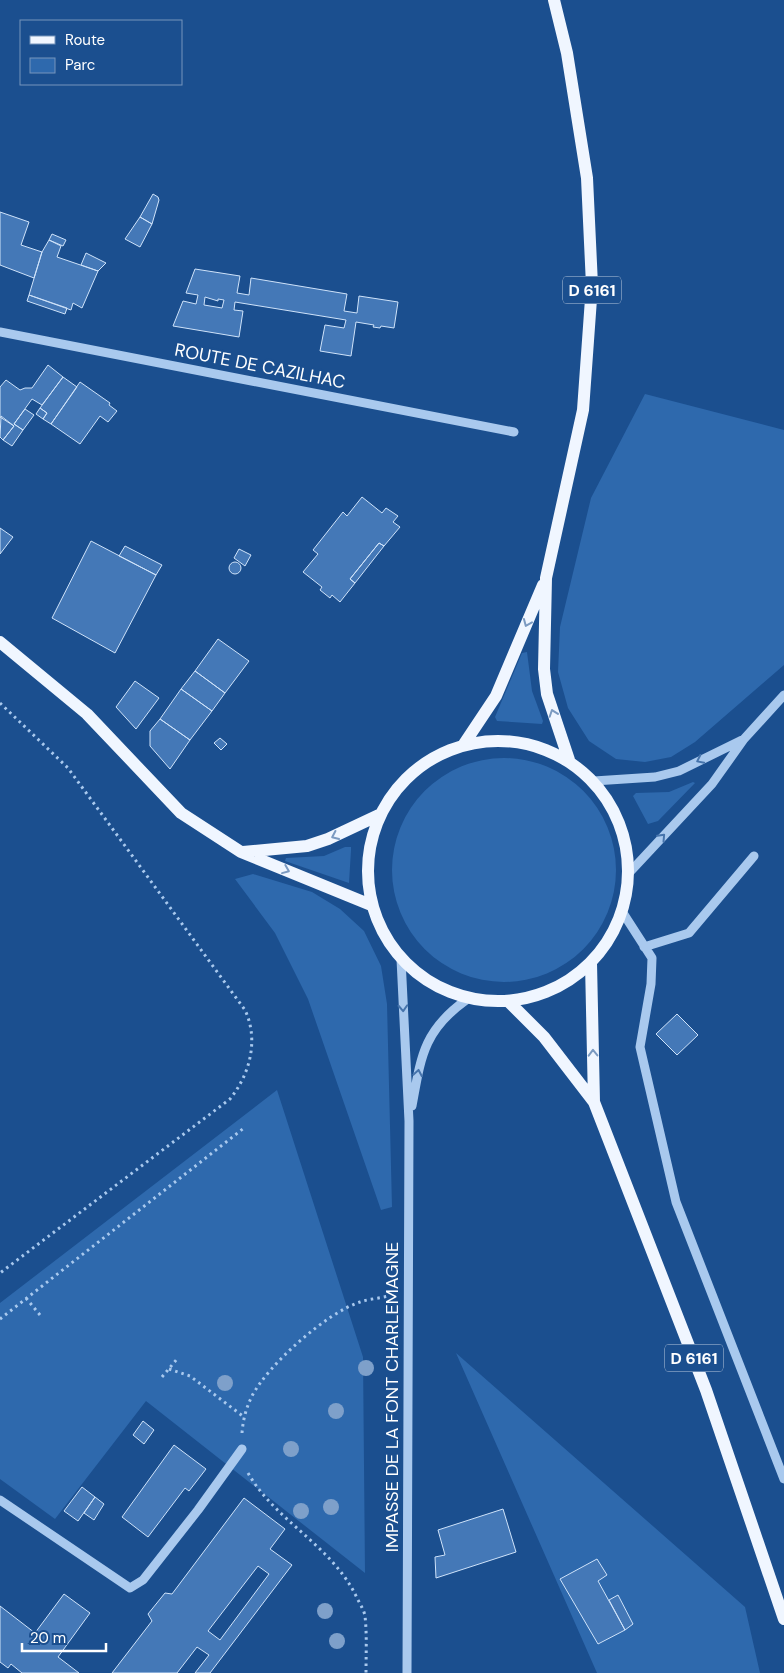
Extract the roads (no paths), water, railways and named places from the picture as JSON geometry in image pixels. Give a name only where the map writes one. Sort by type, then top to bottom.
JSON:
[{"type":"main road","name":"D 6161","points":[[464,744],[496,696],[546,578],[583,410],[592,284],[587,178],[568,53],[554,0]]},
{"type":"main road","name":"D 6161","points":[[546,578],[544,669],[546,694],[569,760]]},
{"type":"main road","points":[[0,642],[87,714],[181,813],[241,852],[371,905]]},
{"type":"main road","points":[[514,740],[569,760],[585,770],[619,819],[629,873],[623,912],[591,963],[546,993],[508,1001],[466,1000],[428,983],[401,959],[380,929],[371,905],[367,861],[379,815],[410,772],[438,753],[464,744],[514,740]]},
{"type":"main road","points":[[241,852],[307,846],[328,839],[379,815]]},
{"type":"main road","name":"D 6161","points":[[591,963],[594,1102]]},
{"type":"main road","name":"D 6161","points":[[508,1001],[544,1037],[594,1102],[706,1390],[784,1619]]},
{"type":"street","name":"ROUTE DE CAZILHAC","points":[[0,332],[514,432]]},
{"type":"street","points":[[629,873],[712,784],[744,739],[784,695]]},
{"type":"street","points":[[594,781],[663,775],[678,771],[744,739]]},
{"type":"street","points":[[644,947],[689,932],[754,856]]},
{"type":"street","points":[[623,912],[652,958],[651,984],[640,1047],[676,1202],[784,1479]]},
{"type":"street","points":[[401,959],[409,1121]]},
{"type":"street","points":[[409,1121],[421,1054],[434,1030],[454,1009],[466,1000]]},
{"type":"street","name":"IMPASSE DE LA FONT CHARLEMAGNE","points":[[407,1673],[409,1121]]},
{"type":"street","points":[[0,1500],[130,1588],[143,1580],[198,1510],[242,1449]]}]
